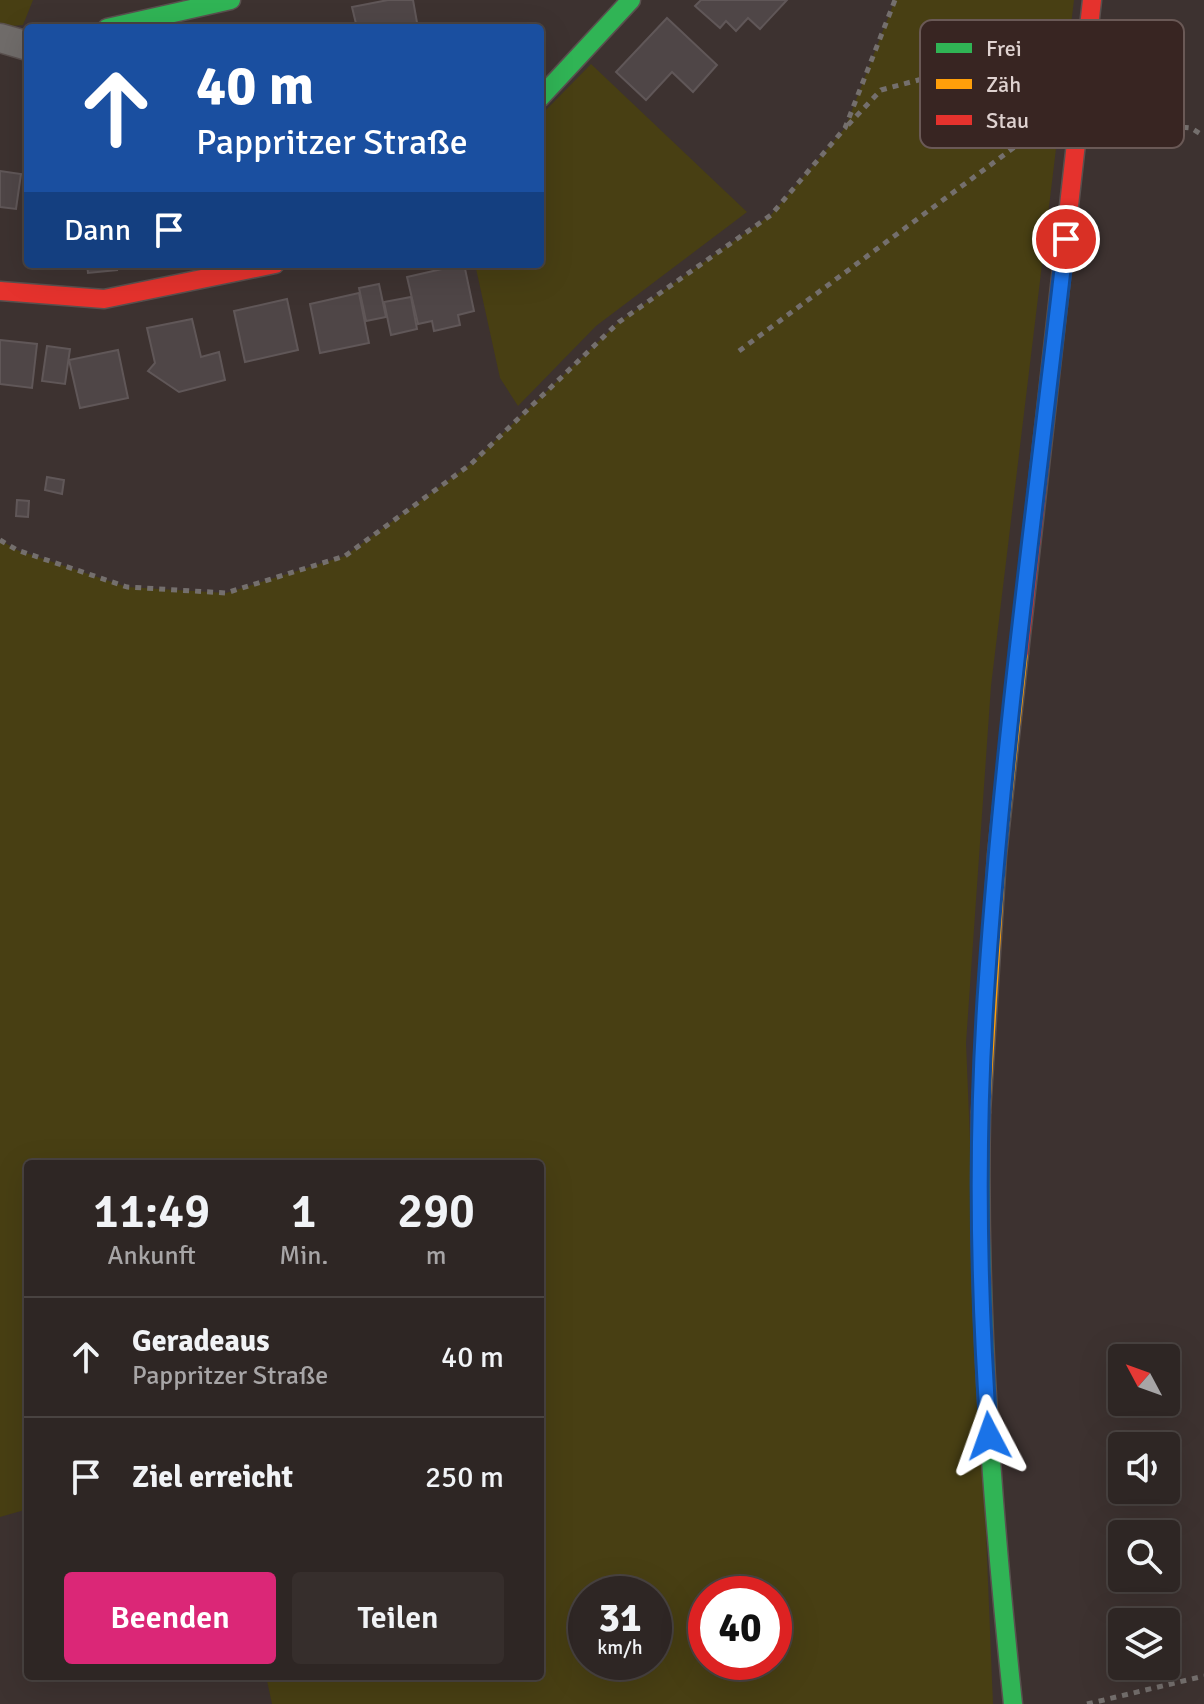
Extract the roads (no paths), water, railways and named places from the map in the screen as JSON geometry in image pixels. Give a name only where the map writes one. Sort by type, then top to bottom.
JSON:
[{"type":"street","points":[[125,24],[231,0]]},
{"type":"street","points":[[544,94],[631,0]]},
{"type":"street","points":[[1090,20],[1092,0]]},
{"type":"street","points":[[0,38],[24,45]]},
{"type":"street","points":[[1013,1704],[996,1553],[981,1285],[980,1193],[987,980],[997,855],[1075,148]]},
{"type":"street","points":[[0,291],[104,299],[255,268]]}]
